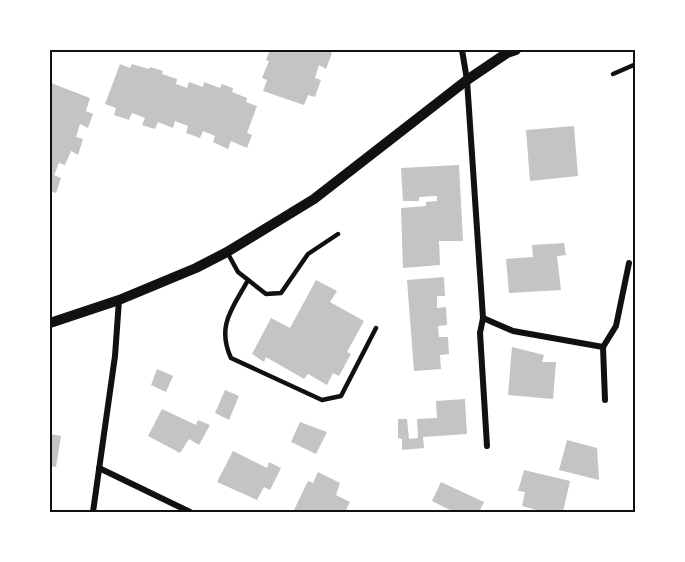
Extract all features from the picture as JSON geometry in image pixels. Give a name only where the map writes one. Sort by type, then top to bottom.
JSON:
[{"type":"street","points":[[462,50],[467,80],[483,318],[480,333],[487,446]]},
{"type":"street","points":[[50,323],[118,300],[185,273],[227,252],[314,199],[467,80],[507,53],[516,50]]},
{"type":"street","points":[[605,400],[603,347],[616,326],[629,263]]},
{"type":"street","points":[[93,513],[115,356],[118,300]]},
{"type":"street","points":[[483,318],[513,331],[603,347]]},
{"type":"street","points":[[99,468],[190,513]]},
{"type":"lane","points":[[613,74],[636,64]]},
{"type":"lane","points":[[227,252],[238,272],[266,294],[281,293],[308,254],[338,234]]},
{"type":"lane","points":[[248,280],[227,318],[224,334],[231,358],[322,400],[341,396],[376,328]]},
{"type":"building","points":[[270,50],[326,50],[332,53],[326,69],[319,65],[315,78],[321,80],[315,97],[308,95],[304,105],[263,91],[267,80],[262,78],[269,61],[266,60]]},
{"type":"building","points":[[120,64],[130,68],[132,64],[163,71],[162,74],[177,79],[176,84],[187,88],[189,82],[203,87],[204,82],[220,88],[222,84],[233,88],[232,92],[247,98],[246,102],[257,106],[247,133],[252,135],[247,148],[231,141],[228,149],[213,142],[215,136],[203,131],[200,138],[186,133],[188,126],[175,121],[173,128],[158,122],[155,129],[142,125],[145,118],[132,113],[129,120],[114,115],[116,108],[105,104]]},
{"type":"building","points":[[51,83],[90,98],[86,111],[93,114],[88,128],[80,124],[76,137],[83,139],[78,155],[71,151],[65,165],[59,163],[54,175],[61,178],[56,193],[50,191]]},
{"type":"building","points":[[574,126],[578,176],[530,181],[526,130]]},
{"type":"building","points":[[459,165],[463,241],[439,241],[440,265],[403,268],[401,208],[426,206],[426,202],[437,201],[437,196],[419,197],[419,201],[403,201],[401,168]]},
{"type":"building","points":[[564,243],[566,255],[557,256],[561,290],[509,293],[506,259],[533,257],[532,245]]},
{"type":"building","points":[[444,277],[445,296],[437,296],[437,308],[446,307],[447,325],[438,326],[439,337],[448,337],[449,354],[440,355],[441,369],[414,371],[407,280]]},
{"type":"building","points":[[316,280],[337,291],[330,302],[364,321],[347,352],[351,354],[339,376],[333,373],[327,385],[308,374],[304,379],[266,357],[264,362],[252,354],[271,318],[290,328]]},
{"type":"building","points":[[512,347],[544,355],[542,362],[556,362],[553,399],[508,395]]},
{"type":"building","points":[[157,369],[173,376],[166,392],[151,385]]},
{"type":"building","points":[[225,390],[239,396],[229,420],[215,413]]},
{"type":"building","points":[[465,399],[467,434],[423,437],[424,448],[402,450],[402,439],[398,438],[398,419],[407,419],[409,439],[418,438],[417,419],[437,418],[436,401]]},
{"type":"building","points":[[162,409],[196,425],[198,420],[210,425],[199,445],[189,439],[180,453],[148,436]]},
{"type":"building","points":[[300,422],[327,432],[316,454],[291,442]]},
{"type":"building","points":[[50,434],[61,436],[56,467],[50,466]]},
{"type":"building","points":[[567,440],[597,448],[599,480],[559,470]]},
{"type":"building","points":[[233,451],[267,468],[269,462],[281,468],[270,490],[264,487],[257,500],[217,482]]},
{"type":"building","points":[[524,470],[570,481],[563,512],[544,512],[522,506],[525,492],[518,491]]},
{"type":"building","points":[[318,472],[340,483],[336,495],[350,502],[345,512],[293,512],[308,481],[313,483]]},
{"type":"building","points":[[441,482],[484,502],[479,512],[454,512],[432,501]]}]
